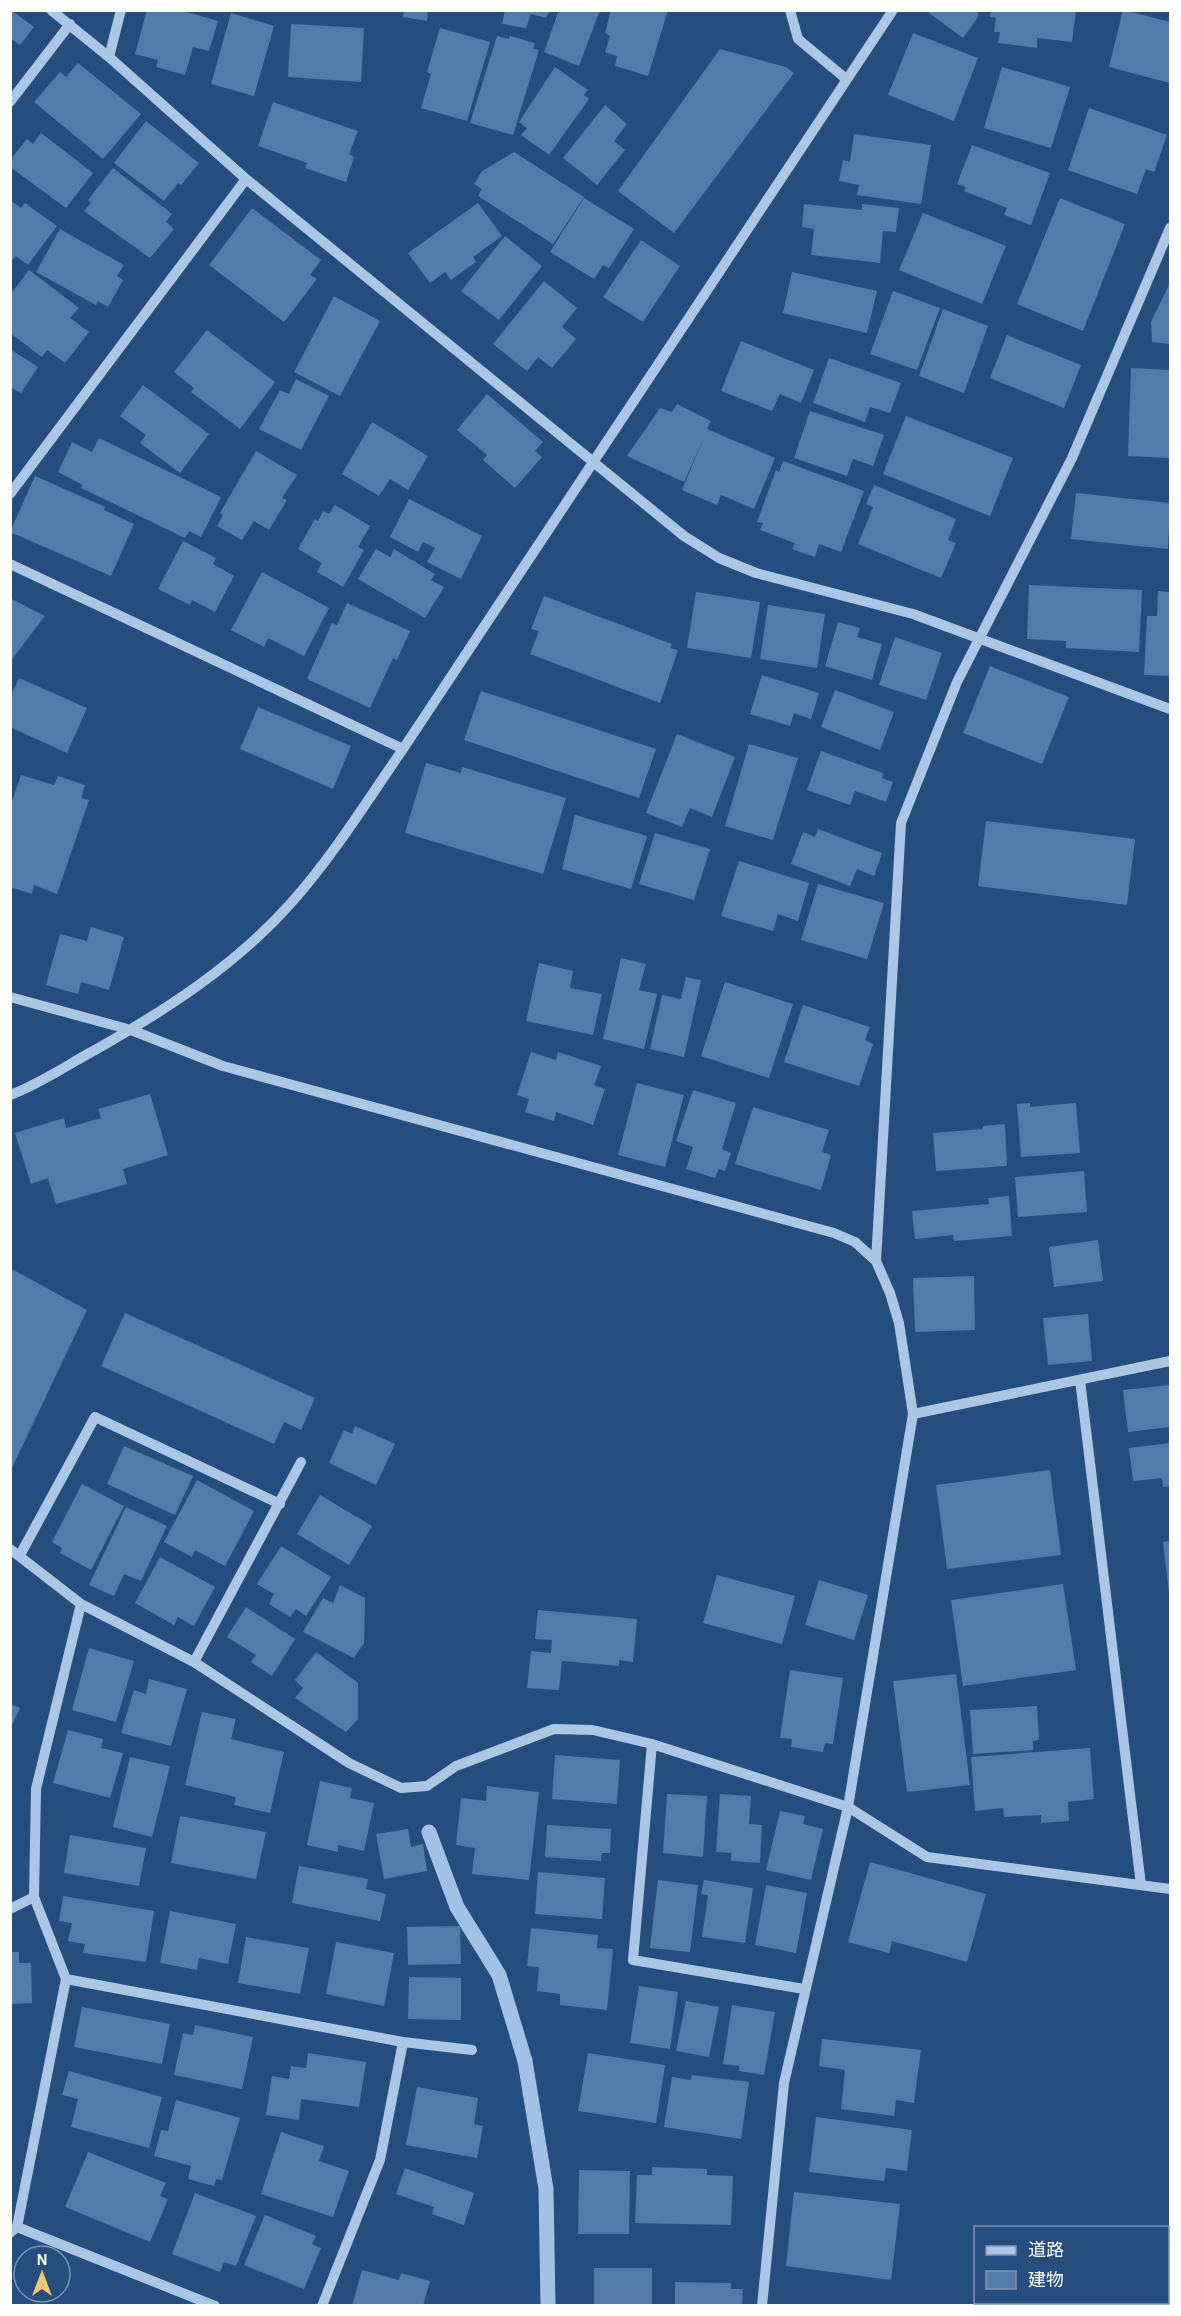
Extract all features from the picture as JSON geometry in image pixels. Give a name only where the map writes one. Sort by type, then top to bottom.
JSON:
[{"type":"street","points":[[51,10],[109,57],[246,179],[591,462],[684,536],[719,558],[756,573],[913,614],[978,636],[1170,709]]},
{"type":"street","points":[[109,57],[122,10]]},
{"type":"street","points":[[790,10],[798,39],[846,78]]},
{"type":"street","points":[[10,1095],[131,1030],[203,982],[242,951],[291,903],[341,839],[403,748],[892,10]]},
{"type":"street","points":[[10,102],[70,24]]},
{"type":"street","points":[[10,494],[246,179]]},
{"type":"street","points":[[876,1261],[901,823],[957,682],[978,636],[1072,458],[1170,228]]},
{"type":"street","points":[[10,564],[403,748]]},
{"type":"street","points":[[10,997],[131,1030],[224,1066],[834,1233],[855,1242],[876,1261],[890,1293],[899,1323],[913,1414],[848,1808],[804,1989],[784,2083],[762,2306]]},
{"type":"street","points":[[913,1414],[1170,1361]]},
{"type":"street","points":[[1080,1380],[1141,1884]]},
{"type":"street","points":[[280,1504],[95,1417],[15,1552],[81,1604],[194,1662],[349,1763],[401,1788],[427,1786],[456,1766],[554,1729],[593,1730],[652,1744],[848,1808],[927,1857],[1170,1889]]},
{"type":"street","points":[[194,1662],[301,1462]]},
{"type":"street","points":[[81,1604],[36,1790],[34,1897],[66,1979],[14,2230],[215,2306]]},
{"type":"street","points":[[652,1744],[633,1960],[804,1989]]},
{"type":"street","points":[[10,1909],[34,1897]]},
{"type":"street","points":[[66,1979],[403,2042],[472,2050]]},
{"type":"street","points":[[322,2306],[380,2160],[403,2042]]},
{"type":"building","points":[[11,10],[34,27],[20,45],[10,38]]},
{"type":"building","points":[[147,10],[180,10],[218,21],[209,51],[193,47],[185,75],[156,67],[158,60],[135,54]]},
{"type":"building","points":[[404,10],[428,10],[427,21],[403,17]]},
{"type":"building","points":[[505,10],[550,10],[546,18],[531,14],[526,28],[502,24]]},
{"type":"building","points":[[559,10],[600,10],[579,66],[544,52]]},
{"type":"building","points":[[611,10],[668,10],[648,76],[615,66],[617,56],[605,52],[610,36],[605,33]]},
{"type":"building","points":[[925,10],[978,10],[978,17],[963,38]]},
{"type":"building","points":[[991,10],[1076,10],[1072,42],[1037,38],[1037,48],[998,43],[1000,32],[994,32],[996,18],[990,17]]},
{"type":"building","points":[[1123,10],[1170,22],[1170,83],[1109,67]]},
{"type":"building","points":[[231,13],[274,26],[254,96],[211,84]]},
{"type":"building","points":[[291,24],[364,28],[361,82],[288,77]]},
{"type":"building","points":[[440,28],[490,42],[467,121],[421,108],[431,74],[427,72]]},
{"type":"building","points":[[913,33],[978,58],[954,121],[888,95]]},
{"type":"building","points":[[497,36],[509,39],[510,36],[535,43],[533,49],[539,50],[513,135],[470,123]]},
{"type":"building","points":[[720,49],[786,67],[794,73],[674,233],[618,191]]},
{"type":"building","points":[[78,63],[141,114],[103,159],[34,102],[60,72],[66,77]]},
{"type":"building","points":[[555,67],[588,90],[584,95],[589,99],[549,155],[521,135],[527,128],[519,122]]},
{"type":"building","points":[[1002,67],[1070,87],[1051,148],[984,128]]},
{"type":"building","points":[[273,102],[358,131],[349,154],[354,157],[346,182],[305,168],[307,163],[258,146]]},
{"type":"building","points":[[605,105],[627,124],[614,141],[625,150],[597,185],[563,158]]},
{"type":"building","points":[[1089,108],[1167,135],[1154,172],[1146,169],[1137,194],[1068,170]]},
{"type":"building","points":[[146,121],[199,163],[181,185],[178,183],[164,201],[114,163]]},
{"type":"building","points":[[41,133],[93,173],[66,208],[10,167],[10,160],[27,139],[33,144]]},
{"type":"building","points":[[854,134],[931,145],[921,204],[857,195],[859,185],[839,181],[843,160],[850,162]]},
{"type":"building","points":[[972,145],[1050,173],[1031,225],[1004,215],[1007,208],[964,191],[966,187],[957,184]]},
{"type":"building","points":[[514,152],[584,197],[553,244],[478,196],[482,189],[474,184],[482,171]]},
{"type":"building","points":[[113,168],[172,214],[166,222],[174,229],[150,258],[84,211],[91,203],[88,200]]},
{"type":"building","points":[[584,198],[634,229],[609,268],[603,265],[594,279],[550,252]]},
{"type":"building","points":[[1060,198],[1125,224],[1083,331],[1017,304]]},
{"type":"building","points":[[13,202],[21,208],[25,203],[57,226],[28,265],[16,256],[10,263],[10,205]]},
{"type":"building","points":[[478,203],[502,236],[473,257],[476,262],[451,280],[445,272],[430,283],[408,253]]},
{"type":"building","points":[[804,204],[862,210],[862,204],[899,208],[896,232],[883,231],[880,263],[811,255],[814,229],[802,227]]},
{"type":"building","points":[[252,208],[321,260],[310,275],[317,279],[284,322],[209,265]]},
{"type":"building","points":[[923,213],[1006,246],[982,304],[899,270]]},
{"type":"building","points":[[60,229],[124,265],[117,276],[123,280],[108,307],[98,301],[96,305],[36,272]]},
{"type":"building","points":[[505,236],[542,266],[499,320],[461,291]]},
{"type":"building","points":[[641,240],[680,266],[643,322],[603,297]]},
{"type":"building","points":[[29,270],[79,308],[70,318],[89,332],[65,363],[47,350],[42,357],[10,333],[10,295]]},
{"type":"building","points":[[792,272],[877,291],[867,333],[783,313]]},
{"type":"building","points":[[544,281],[577,308],[562,327],[576,339],[552,368],[538,357],[527,371],[493,344]]},
{"type":"building","points":[[1170,283],[1170,344],[1152,342],[1151,322]]},
{"type":"building","points":[[893,291],[940,308],[917,370],[870,354]]},
{"type":"building","points":[[334,296],[380,321],[340,396],[294,372]]},
{"type":"building","points":[[943,309],[988,326],[964,393],[919,376]]},
{"type":"building","points":[[207,330],[275,382],[240,429],[191,392],[194,388],[174,372]]},
{"type":"building","points":[[1007,335],[1081,365],[1064,408],[990,378]]},
{"type":"building","points":[[741,341],[814,370],[801,403],[780,394],[772,411],[721,391]]},
{"type":"building","points":[[10,349],[38,367],[21,393],[10,387]]},
{"type":"building","points":[[829,358],[901,383],[890,413],[870,407],[865,422],[813,403]]},
{"type":"building","points":[[1131,368],[1170,370],[1170,458],[1128,456]]},
{"type":"building","points":[[296,379],[329,396],[301,450],[259,429],[280,390],[289,394]]},
{"type":"building","points":[[143,385],[209,434],[180,473],[140,443],[146,435],[120,416]]},
{"type":"building","points":[[487,394],[543,442],[535,451],[542,457],[515,488],[483,460],[487,455],[457,430]]},
{"type":"building","points":[[677,404],[711,421],[707,429],[775,458],[754,509],[721,495],[717,505],[682,490],[705,435],[684,482],[627,456],[660,408],[672,412]]},
{"type":"building","points":[[810,411],[884,435],[873,466],[853,459],[847,476],[794,458]]},
{"type":"building","points":[[906,416],[1013,458],[990,516],[883,474]]},
{"type":"building","points":[[372,422],[428,456],[408,490],[390,479],[379,496],[342,474]]},
{"type":"building","points":[[99,438],[221,497],[201,537],[189,531],[185,538],[81,488],[83,485],[58,472],[72,442],[92,452]]},
{"type":"building","points":[[256,451],[297,475],[282,498],[287,500],[269,530],[254,521],[242,540],[217,526],[223,515],[220,513]]},
{"type":"building","points":[[783,461],[864,491],[841,552],[819,544],[815,557],[792,549],[795,543],[760,530],[763,523],[757,522],[776,470],[779,472]]},
{"type":"building","points":[[35,476],[105,507],[104,510],[134,524],[111,576],[10,532]]},
{"type":"building","points":[[874,485],[956,519],[948,540],[956,543],[941,578],[858,544],[873,507],[866,504]]},
{"type":"building","points":[[1076,493],[1170,503],[1168,549],[1071,539]]},
{"type":"building","points":[[409,499],[482,536],[461,579],[427,562],[435,548],[423,542],[418,552],[390,537]]},
{"type":"building","points":[[335,505],[370,526],[358,547],[364,550],[343,587],[317,572],[322,563],[298,549],[315,519],[318,521],[323,511],[329,514]]},
{"type":"building","points":[[183,541],[216,558],[213,564],[234,576],[215,612],[192,600],[190,605],[158,589]]},
{"type":"building","points":[[376,549],[390,557],[394,549],[435,574],[431,580],[444,587],[425,618],[358,579]]},
{"type":"building","points":[[262,572],[329,608],[304,656],[268,638],[264,647],[231,630]]},
{"type":"building","points":[[1029,585],[1142,590],[1139,652],[1066,648],[1066,641],[1027,639]]},
{"type":"building","points":[[1158,591],[1170,592],[1170,676],[1144,675],[1147,616],[1157,616]]},
{"type":"building","points":[[696,592],[760,602],[751,658],[687,648]]},
{"type":"building","points":[[544,596],[672,644],[670,648],[678,650],[660,703],[530,654],[539,631],[531,629]]},
{"type":"building","points":[[10,598],[45,616],[10,662]]},
{"type":"building","points":[[347,603],[410,631],[397,660],[393,658],[370,708],[307,679],[332,623],[337,625]]},
{"type":"building","points":[[768,605],[825,614],[817,668],[760,659]]},
{"type":"building","points":[[838,622],[860,628],[857,637],[882,644],[872,680],[825,666]]},
{"type":"building","points":[[895,637],[942,653],[926,700],[879,685]]},
{"type":"building","points":[[990,666],[1069,697],[1042,764],[963,733]]},
{"type":"building","points":[[762,675],[819,693],[811,719],[794,713],[790,726],[750,714]]},
{"type":"building","points":[[19,678],[87,708],[67,753],[10,727],[10,698]]},
{"type":"building","points":[[835,690],[894,712],[880,750],[821,727]]},
{"type":"building","points":[[481,691],[656,749],[639,798],[464,740]]},
{"type":"building","points":[[258,707],[351,746],[333,789],[240,749]]},
{"type":"building","points":[[677,734],[735,757],[712,817],[690,808],[682,827],[646,813]]},
{"type":"building","points":[[749,744],[798,758],[773,840],[725,826]]},
{"type":"building","points":[[821,751],[883,773],[882,778],[893,782],[886,802],[855,791],[850,805],[807,790]]},
{"type":"building","points":[[426,763],[461,773],[462,767],[566,798],[543,874],[405,833]]},
{"type":"building","points":[[21,775],[54,785],[58,776],[85,785],[81,798],[89,800],[57,894],[34,885],[32,894],[10,887],[10,807]]},
{"type":"building","points":[[575,815],[647,836],[631,889],[562,869]]},
{"type":"building","points":[[986,821],[1135,839],[1127,905],[978,886]]},
{"type":"building","points":[[818,829],[882,853],[874,876],[857,869],[850,886],[791,864],[803,832],[815,837]]},
{"type":"building","points":[[655,833],[710,849],[694,900],[639,884]]},
{"type":"building","points":[[739,861],[809,883],[798,921],[778,914],[773,931],[721,916]]},
{"type":"building","points":[[818,884],[884,903],[867,959],[801,940]]},
{"type":"building","points":[[91,927],[124,937],[109,990],[81,982],[78,994],[46,985],[60,934],[87,941]]},
{"type":"building","points":[[621,958],[646,964],[639,990],[657,994],[644,1049],[603,1039]]},
{"type":"building","points":[[539,963],[573,971],[570,988],[602,994],[593,1035],[526,1021]]},
{"type":"building","points":[[686,977],[701,980],[684,1057],[650,1049],[662,995],[681,999]]},
{"type":"building","points":[[725,982],[793,1004],[769,1078],[701,1056]]},
{"type":"building","points":[[803,1005],[870,1027],[865,1040],[873,1044],[859,1086],[784,1062]]},
{"type":"building","points":[[531,1052],[556,1060],[558,1052],[601,1066],[594,1085],[605,1089],[593,1125],[556,1112],[554,1121],[525,1112],[529,1099],[517,1095]]},
{"type":"building","points":[[637,1083],[684,1095],[665,1167],[618,1155]]},
{"type":"building","points":[[693,1090],[736,1103],[722,1149],[731,1153],[725,1171],[719,1169],[715,1178],[686,1169],[693,1147],[676,1141]]},
{"type":"building","points":[[150,1094],[168,1155],[123,1169],[127,1184],[56,1204],[48,1178],[31,1184],[15,1133],[64,1118],[66,1128],[101,1118],[98,1109]]},
{"type":"building","points":[[1030,1103],[1030,1107],[1076,1103],[1080,1153],[1021,1157],[1017,1104]]},
{"type":"building","points":[[753,1107],[829,1130],[822,1152],[831,1155],[821,1190],[735,1164]]},
{"type":"building","points":[[1005,1124],[1007,1166],[936,1171],[933,1133],[983,1129],[983,1126]]},
{"type":"building","points":[[1084,1171],[1087,1212],[1018,1217],[1015,1177]]},
{"type":"building","points":[[1009,1196],[1012,1236],[954,1241],[953,1235],[915,1239],[912,1211],[989,1204],[988,1198]]},
{"type":"building","points":[[1098,1240],[1103,1281],[1054,1287],[1049,1247]]},
{"type":"building","points":[[10,1268],[87,1310],[10,1472]]},
{"type":"building","points":[[974,1276],[975,1330],[915,1332],[913,1278]]},
{"type":"building","points":[[125,1313],[315,1398],[301,1430],[284,1422],[274,1444],[101,1366]]},
{"type":"building","points":[[1088,1314],[1092,1361],[1048,1365],[1043,1318]]},
{"type":"building","points":[[1170,1385],[1170,1427],[1128,1432],[1123,1390]]},
{"type":"building","points":[[355,1426],[395,1444],[376,1485],[329,1463],[344,1430],[352,1434]]},
{"type":"building","points":[[1170,1443],[1170,1486],[1163,1487],[1162,1478],[1133,1481],[1129,1448]]},
{"type":"building","points":[[124,1446],[193,1476],[175,1515],[107,1484]]},
{"type":"building","points":[[1050,1470],[1061,1555],[947,1569],[936,1485]]},
{"type":"building","points":[[197,1480],[254,1511],[225,1566],[195,1550],[192,1557],[164,1542]]},
{"type":"building","points":[[82,1484],[124,1506],[91,1570],[60,1553],[62,1548],[52,1542]]},
{"type":"building","points":[[320,1495],[372,1526],[349,1565],[297,1534]]},
{"type":"building","points":[[126,1507],[167,1526],[141,1581],[124,1574],[114,1596],[89,1585]]},
{"type":"building","points":[[1170,1541],[1170,1592],[1169,1592],[1163,1542]]},
{"type":"building","points":[[281,1546],[331,1577],[306,1616],[296,1609],[290,1617],[269,1604],[274,1594],[257,1584]]},
{"type":"building","points":[[160,1557],[215,1587],[194,1626],[178,1617],[174,1625],[135,1603]]},
{"type":"building","points":[[717,1575],[795,1596],[782,1644],[703,1623]]},
{"type":"building","points":[[819,1580],[868,1595],[854,1640],[805,1625]]},
{"type":"building","points":[[1063,1584],[1076,1670],[963,1686],[951,1600]]},
{"type":"building","points":[[340,1585],[365,1598],[364,1643],[354,1658],[303,1632],[323,1598],[333,1603]]},
{"type":"building","points":[[246,1607],[295,1639],[272,1676],[251,1662],[256,1655],[227,1637]]},
{"type":"building","points":[[538,1610],[637,1619],[633,1662],[619,1660],[619,1666],[562,1661],[559,1690],[527,1688],[531,1651],[551,1653],[552,1640],[535,1639]]},
{"type":"building","points":[[89,1648],[134,1661],[116,1722],[72,1710]]},
{"type":"building","points":[[316,1652],[358,1683],[358,1719],[346,1732],[295,1698],[303,1688],[295,1680]]},
{"type":"building","points":[[790,1670],[843,1678],[833,1744],[825,1743],[823,1752],[791,1747],[792,1739],[780,1738]]},
{"type":"building","points":[[956,1674],[970,1785],[907,1792],[893,1681]]},
{"type":"building","points":[[149,1679],[187,1689],[171,1746],[121,1733],[134,1690],[146,1694]]},
{"type":"building","points":[[10,1704],[20,1708],[10,1730]]},
{"type":"building","points":[[1037,1706],[1039,1740],[1033,1741],[1033,1750],[973,1754],[970,1710]]},
{"type":"building","points":[[202,1712],[236,1719],[231,1739],[284,1752],[270,1813],[234,1805],[236,1797],[185,1785]]},
{"type":"building","points":[[68,1730],[103,1739],[101,1748],[123,1753],[110,1798],[53,1783]]},
{"type":"building","points":[[1090,1748],[1094,1799],[1068,1802],[1069,1821],[1041,1823],[1041,1815],[1004,1817],[1003,1808],[975,1811],[971,1757]]},
{"type":"building","points":[[555,1755],[620,1760],[617,1804],[552,1799]]},
{"type":"building","points":[[130,1757],[170,1766],[152,1837],[113,1827]]},
{"type":"building","points":[[320,1781],[352,1788],[350,1798],[374,1803],[364,1851],[338,1845],[338,1852],[307,1845]]},
{"type":"building","points":[[487,1786],[539,1792],[529,1880],[472,1874],[475,1848],[456,1845],[461,1798],[486,1801]]},
{"type":"building","points":[[667,1794],[707,1796],[703,1857],[663,1853]]},
{"type":"building","points":[[720,1794],[751,1796],[749,1824],[762,1825],[760,1863],[731,1861],[731,1853],[716,1852]]},
{"type":"building","points":[[780,1811],[805,1816],[803,1824],[823,1829],[811,1880],[766,1870]]},
{"type":"building","points":[[180,1816],[266,1832],[256,1879],[171,1863]]},
{"type":"building","points":[[547,1825],[611,1829],[610,1853],[602,1853],[601,1861],[545,1857]]},
{"type":"building","points":[[408,1829],[411,1847],[423,1844],[427,1871],[384,1879],[376,1834]]},
{"type":"building","points":[[70,1835],[146,1848],[139,1886],[64,1873]]},
{"type":"building","points":[[870,1862],[986,1894],[967,1962],[892,1941],[889,1953],[848,1942]]},
{"type":"building","points":[[299,1866],[368,1879],[366,1889],[386,1894],[380,1921],[292,1903]]},
{"type":"building","points":[[538,1872],[605,1878],[602,1919],[535,1914]]},
{"type":"building","points":[[658,1880],[698,1885],[690,1952],[650,1948]]},
{"type":"building","points":[[704,1880],[753,1888],[745,1943],[702,1937],[708,1895],[701,1894]]},
{"type":"building","points":[[766,1885],[807,1893],[796,1953],[755,1945]]},
{"type":"building","points":[[63,1896],[154,1911],[146,1962],[83,1953],[85,1944],[68,1941],[72,1923],[59,1921]]},
{"type":"building","points":[[170,1911],[236,1924],[228,1964],[199,1958],[197,1970],[160,1963]]},
{"type":"building","points":[[460,1926],[461,1964],[408,1965],[407,1927]]},
{"type":"building","points":[[531,1928],[598,1935],[597,1948],[613,1949],[607,2010],[560,2005],[560,1994],[537,1991],[539,1967],[527,1966]]},
{"type":"building","points":[[246,1937],[309,1948],[300,1994],[238,1983]]},
{"type":"building","points":[[336,1942],[394,1953],[384,2006],[326,1994]]},
{"type":"building","points":[[10,1952],[19,1952],[19,1963],[31,1963],[32,2003],[10,2004]]},
{"type":"building","points":[[409,1977],[461,1978],[461,2020],[408,2019]]},
{"type":"building","points":[[639,1986],[678,1992],[670,2049],[630,2043]]},
{"type":"building","points":[[686,2001],[719,2007],[709,2057],[676,2051]]},
{"type":"building","points":[[732,2005],[775,2012],[764,2075],[739,2071],[739,2066],[723,2064]]},
{"type":"building","points":[[82,2007],[170,2024],[162,2064],[74,2047]]},
{"type":"building","points":[[195,2025],[253,2037],[242,2089],[174,2075],[183,2033],[193,2035]]},
{"type":"building","points":[[822,2039],[921,2050],[914,2103],[896,2100],[894,2116],[841,2109],[845,2070],[819,2066]]},
{"type":"building","points":[[308,2053],[366,2062],[359,2107],[301,2099],[299,2120],[266,2115],[272,2076],[289,2079],[291,2066],[306,2068]]},
{"type":"building","points":[[588,2053],[665,2065],[656,2123],[578,2111]]},
{"type":"building","points":[[69,2071],[162,2097],[149,2148],[71,2127],[78,2099],[62,2095]]},
{"type":"building","points":[[692,2075],[749,2082],[741,2139],[664,2127],[672,2077],[691,2080]]},
{"type":"building","points":[[417,2087],[478,2098],[474,2124],[483,2126],[477,2158],[406,2145]]},
{"type":"building","points":[[176,2100],[240,2118],[222,2180],[216,2179],[214,2186],[188,2179],[191,2166],[154,2156],[161,2130],[168,2131]]},
{"type":"building","points":[[816,2117],[912,2130],[907,2171],[886,2168],[884,2181],[809,2172]]},
{"type":"building","points":[[281,2132],[324,2146],[319,2161],[349,2171],[333,2217],[261,2194]]},
{"type":"building","points":[[88,2152],[166,2183],[160,2196],[168,2199],[150,2242],[65,2207]]},
{"type":"building","points":[[652,2167],[707,2169],[707,2175],[733,2176],[731,2225],[635,2223],[637,2175],[652,2175]]},
{"type":"building","points":[[405,2168],[474,2193],[464,2225],[432,2214],[434,2207],[396,2194]]},
{"type":"building","points":[[579,2170],[630,2171],[629,2234],[578,2234]]},
{"type":"building","points":[[794,2192],[900,2204],[891,2280],[786,2266]]},
{"type":"building","points":[[195,2193],[256,2216],[236,2266],[224,2262],[220,2272],[172,2254]]},
{"type":"building","points":[[265,2215],[316,2236],[312,2244],[321,2248],[304,2289],[244,2265]]},
{"type":"building","points":[[594,2268],[652,2268],[652,2306],[594,2306]]},
{"type":"building","points":[[362,2270],[399,2280],[401,2273],[430,2281],[423,2306],[352,2306]]},
{"type":"building","points":[[675,2282],[731,2283],[731,2289],[743,2289],[742,2306],[675,2306]]},
{"type":"waterway","points":[[429,1832],[457,1907],[499,1975],[525,2061],[546,2189],[548,2306]]}]
